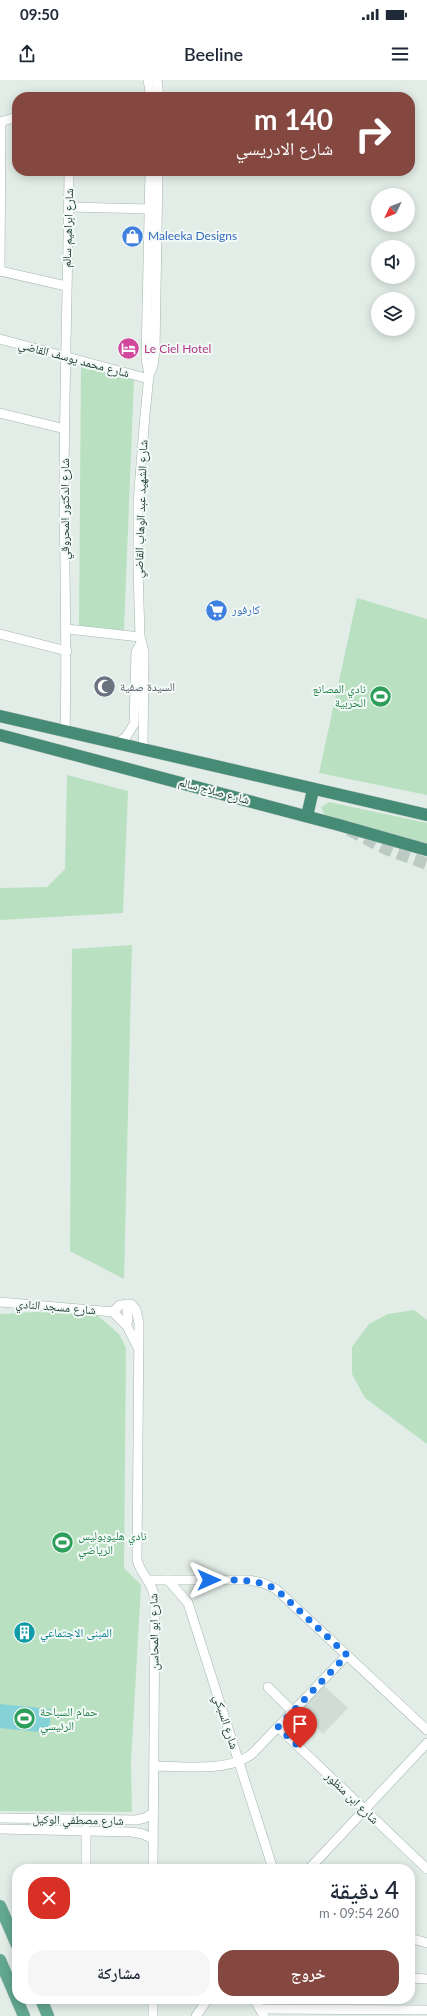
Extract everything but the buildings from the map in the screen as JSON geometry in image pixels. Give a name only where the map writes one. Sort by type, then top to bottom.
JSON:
[{"type":"highway","name":"شارع صلاح سالم","points":[[0,716],[65,732],[143,748],[313,790],[427,815]]},
{"type":"highway","name":"شارع صلاح سالم","points":[[0,735],[307,816],[427,850]]},
{"type":"highway","points":[[307,816],[313,790]]},
{"type":"main road","points":[[0,1906],[12,1927]]},
{"type":"main road","points":[[0,1960],[12,1988]]},
{"type":"main road","points":[[19,2004],[24,2016]]},
{"type":"main road","points":[[43,2004],[48,2016]]},
{"type":"street","points":[[148,80],[150,92]]},
{"type":"street","points":[[157,80],[158,92]]},
{"type":"street","points":[[12,118],[0,122],[0,271],[66,286]]},
{"type":"street","name":"شارع ابراهيم سالم","points":[[66,286],[69,176]]},
{"type":"street","name":"شارع الشهيد عبد الوهاب القاضي","points":[[149,377],[146,358],[150,176]]},
{"type":"street","name":"شارع الشهيد عبد الوهاب القاضي","points":[[143,748],[144,652],[140,640],[138,502],[149,377],[153,366],[155,351],[158,176]]},
{"type":"street","points":[[69,207],[150,209]]},
{"type":"street","name":"شارع الدكتور المحروقي","points":[[65,732],[67,651],[64,500],[66,429],[66,286]]},
{"type":"street","name":"شارع محمد يوسف القاضي","points":[[0,340],[149,377]]},
{"type":"street","points":[[0,413],[66,429]]},
{"type":"street","points":[[67,629],[140,640]]},
{"type":"street","points":[[0,634],[67,651]]},
{"type":"street","name":"شارع الشهيد عبد الوهاب القاضي","points":[[117,743],[129,733],[134,724],[136,652],[140,640]]},
{"type":"street","name":"شارع مسجد النادي","points":[[0,1302],[113,1312]]},
{"type":"street","points":[[113,1312],[120,1305],[127,1304],[134,1306],[138,1319],[126,1322],[127,1304]]},
{"type":"street","name":"شارع ابو المحاسن","points":[[113,1312],[126,1322],[138,1352]]},
{"type":"street","name":"شارع ابو المحاسن","points":[[138,1319],[137,1560],[142,1571],[150,1580],[155,1601],[153,1864]]},
{"type":"street","points":[[150,1580],[249,1580],[270,1585],[287,1597],[427,1730]]},
{"type":"street","name":"شارع السبكي","points":[[168,1580],[188,1603],[271,1864]]},
{"type":"street","points":[[154,1766],[224,1766],[239,1762],[250,1755],[347,1655]]},
{"type":"street","points":[[268,1687],[293,1712]]},
{"type":"street","name":"شارع ابن منظور","points":[[278,1727],[427,1869]]},
{"type":"street","points":[[314,1864],[427,1743]]},
{"type":"street","name":"شارع مصطفي الوكيل","points":[[0,1818],[136,1820],[145,1818],[153,1813]]},
{"type":"street","name":"شارع مصطفي الوكيل","points":[[0,1829],[136,1832],[153,1839]]},
{"type":"street","points":[[86,1830],[86,1864]]},
{"type":"street","points":[[415,1939],[427,1943]]},
{"type":"street","points":[[415,1978],[427,1979]]},
{"type":"street","points":[[153,2004],[153,2016]]},
{"type":"street","points":[[196,2016],[204,2004]]},
{"type":"street","points":[[257,2004],[262,2013],[427,2010]]},
{"type":"shaded area","points":[[322,1684],[348,1708],[323,1734],[298,1709]]},
{"type":"green space","points":[[81,367],[134,380],[124,630],[79,626]]},
{"type":"green space","name":"نادي المصانع الحربية","points":[[357,598],[427,619],[427,795],[319,773]]},
{"type":"green space","points":[[67,775],[128,791],[123,913],[0,920],[0,888],[47,887],[65,869]]},
{"type":"green space","points":[[329,802],[427,823],[427,846],[325,816],[321,807]]},
{"type":"green space","points":[[132,945],[124,1279],[70,1251],[72,949]]},
{"type":"green space","points":[[414,1310],[427,1320],[427,1444],[365,1398],[352,1374],[352,1347],[369,1324],[388,1314]]},
{"type":"green space","name":"نادي هليوبوليس الرياضي","points":[[35,1312],[97,1315],[119,1334],[126,1348],[124,1568],[141,1585],[131,1762],[132,1812],[0,1811],[0,1314]]},
{"type":"water","name":"حمام السباحة الرئيسي","points":[[0,1704],[51,1709],[49,1733],[0,1728]]},
{"type":"tunnel","points":[[349,830],[386,849],[427,864]]},
{"type":"place","name":"Maleeka Designs","points":[[133,236]]},
{"type":"place","name":"Le Ciel Hotel","points":[[128,349]]},
{"type":"place","name":"كارفور","points":[[217,610]]},
{"type":"place","name":"السيدة صفية","points":[[105,687]]},
{"type":"place","name":"نادي المصانع الحربية","points":[[381,696]]},
{"type":"place","name":"نادي هليوبوليس الرياضي","points":[[62,1543]]},
{"type":"place","name":"المبنى الاجتماعي","points":[[24,1633]]},
{"type":"place","name":"حمام السباحة الرئيسي","points":[[25,1719]]},
{"type":"route","points":[[209,1580],[249,1580],[270,1585],[287,1597],[347,1655],[278,1727],[300,1748]]}]
